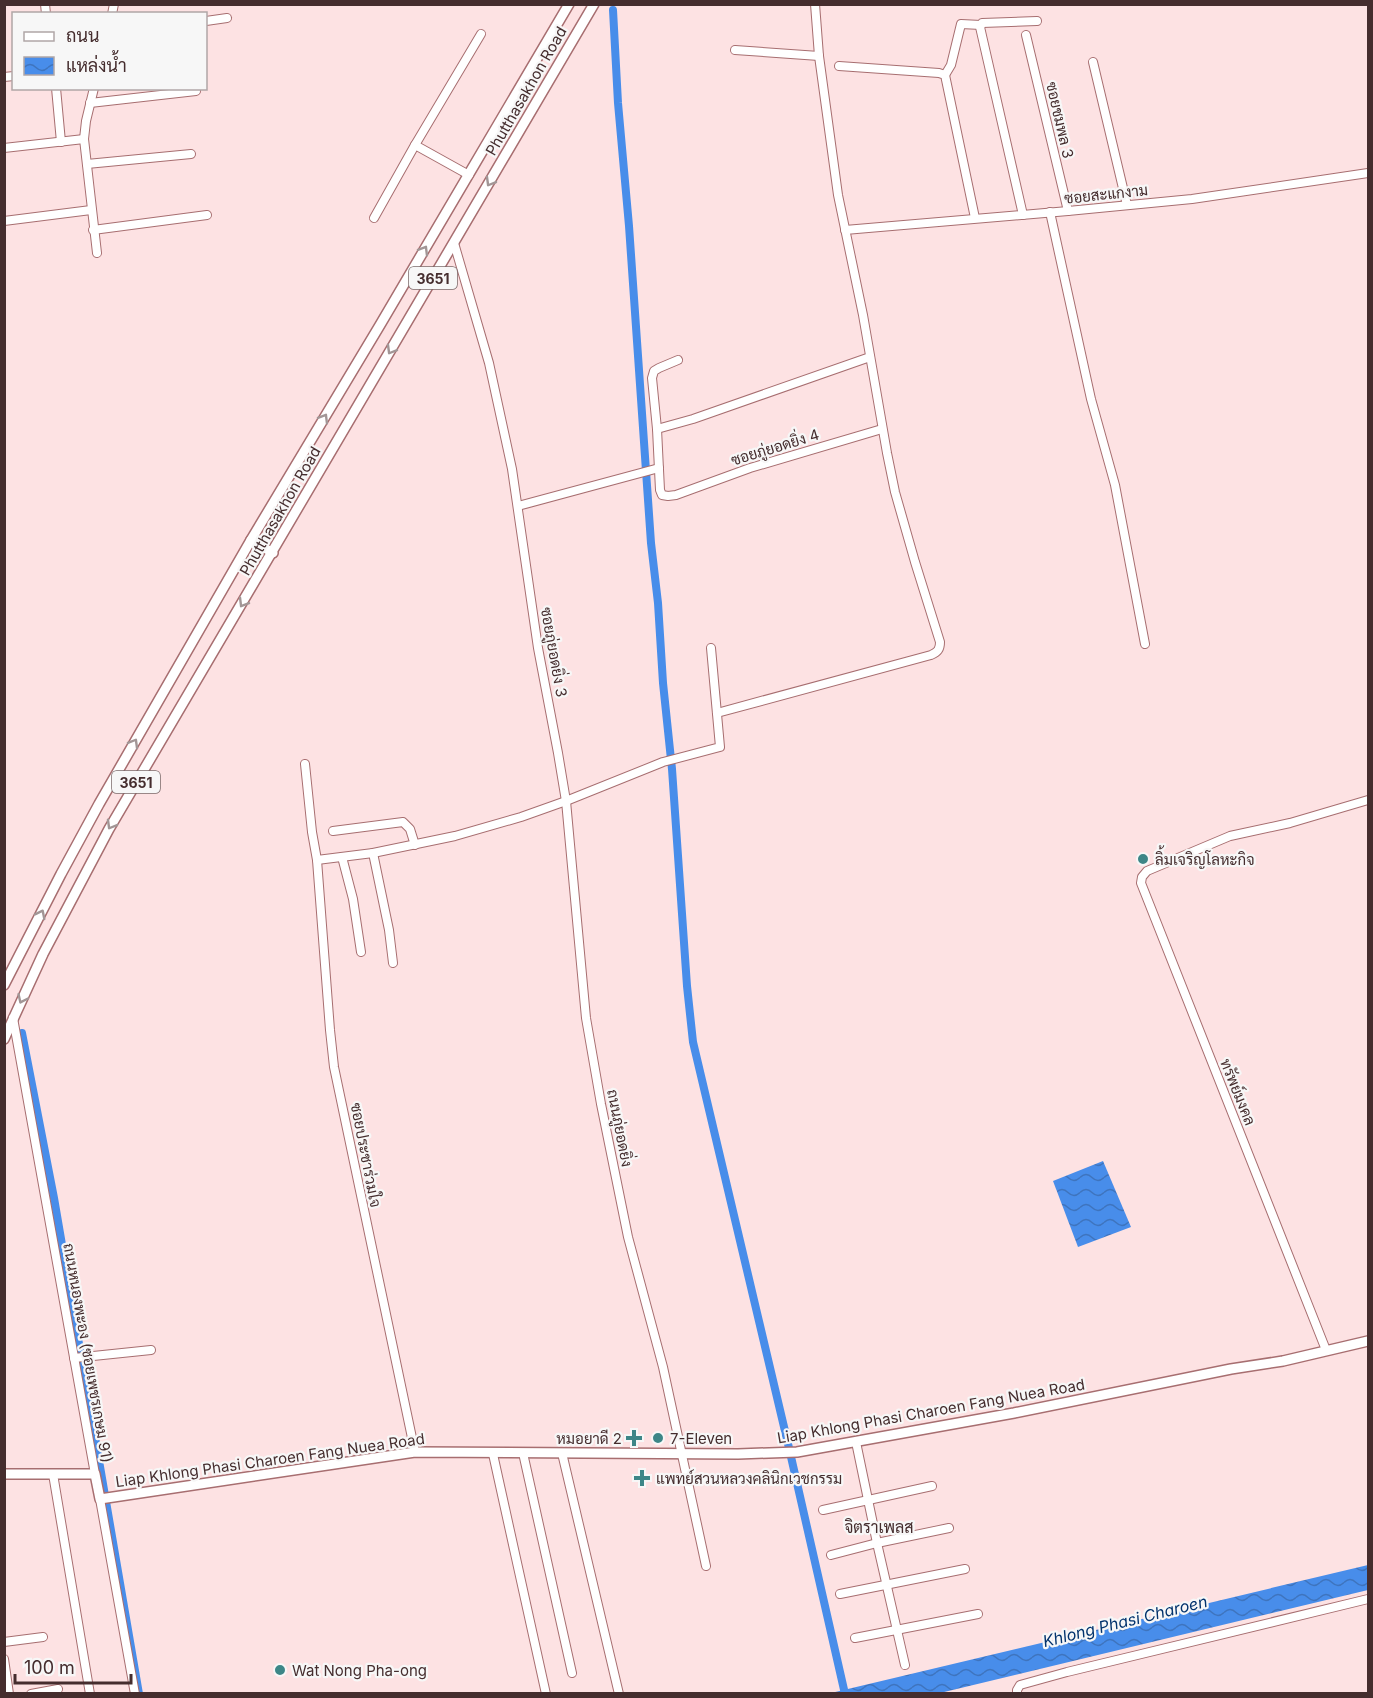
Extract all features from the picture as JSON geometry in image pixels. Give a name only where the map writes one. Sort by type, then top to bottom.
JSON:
[{"type":"main road","name":"Phutthasakhon Road","points":[[5,982],[72,854],[251,540],[569,4]]},
{"type":"main road","name":"Phutthasakhon Road","points":[[4,1039],[58,924],[109,829],[594,4]]},
{"type":"main road","points":[[251,540],[273,553]]},
{"type":"main road","name":"Liap Khlong Phasi Charoen Fang Nuea Road","points":[[100,1499],[415,1452],[786,1454],[1022,1412],[1231,1369],[1283,1361],[1368,1341]]},
{"type":"main road","points":[[4,1474],[95,1474]]},
{"type":"main road","name":"ถนนหนองพะอง (ซอยเพชรเกษม 91)","points":[[95,1474],[100,1499]]},
{"type":"street","points":[[717,713],[931,655],[940,647],[895,492],[882,429],[837,184],[819,56],[815,4]]},
{"type":"street","points":[[207,21],[227,18]]},
{"type":"street","points":[[975,218],[945,75],[951,64],[961,24],[1037,21]]},
{"type":"street","points":[[981,25],[1023,214]]},
{"type":"street","points":[[374,218],[481,33]]},
{"type":"street","name":"ซอยชมพล 3","points":[[1026,35],[1068,211]]},
{"type":"street","points":[[735,50],[819,56]]},
{"type":"street","points":[[1093,62],[1127,205]]},
{"type":"street","points":[[839,66],[945,75]]},
{"type":"street","points":[[56,90],[60,142]]},
{"type":"street","points":[[93,90],[84,139],[97,253]]},
{"type":"street","points":[[90,103],[196,91]]},
{"type":"street","points":[[4,148],[84,139]]},
{"type":"street","points":[[415,145],[469,175]]},
{"type":"street","points":[[87,164],[191,154]]},
{"type":"street","name":"ซอยสะแกงาม","points":[[846,230],[1192,199],[1368,173]]},
{"type":"street","points":[[4,221],[91,210]]},
{"type":"street","points":[[1050,212],[1091,399],[1115,485],[1145,644]]},
{"type":"street","points":[[93,230],[207,215]]},
{"type":"street","name":"ซอยภู่ยอดยิ่ง 3","points":[[454,243],[504,424],[536,636],[566,801]]},
{"type":"street","points":[[657,429],[693,419],[870,357]]},
{"type":"street","points":[[518,506],[659,468],[652,378],[654,371],[658,368],[678,360]]},
{"type":"street","name":"ซอยภู่ยอดยิ่ง 4","points":[[659,468],[662,495],[676,495],[750,468],[882,429]]},
{"type":"street","points":[[317,860],[415,845],[521,817],[663,762],[720,747],[711,648]]},
{"type":"street","name":"ซอยประชาร่วมใจ","points":[[305,764],[317,860],[334,1067],[415,1452]]},
{"type":"street","name":"ทรัพย์มงคล","points":[[1326,1350],[1141,883],[1147,871],[1234,835],[1290,823],[1368,800]]},
{"type":"street","name":"ถนนภู่ยอดยิ่ง","points":[[566,801],[586,1018],[601,1104],[628,1237],[663,1367],[706,1566]]},
{"type":"street","points":[[333,831],[403,822],[410,829],[415,845]]},
{"type":"street","points":[[373,853],[389,930],[393,963]]},
{"type":"street","points":[[342,857],[353,898],[361,952]]},
{"type":"street","name":"ถนนหนองพะอง (ซอยเพชรเกษม 91)","points":[[13,1018],[95,1474]]},
{"type":"street","points":[[74,1358],[152,1350]]},
{"type":"street","points":[[856,1442],[905,1665]]},
{"type":"street","points":[[523,1453],[572,1673]]},
{"type":"street","points":[[562,1453],[619,1694]]},
{"type":"street","points":[[493,1454],[546,1694]]},
{"type":"street","points":[[53,1474],[90,1694]]},
{"type":"street","points":[[823,1510],[932,1486]]},
{"type":"street","name":"ถนนหนองพะอง (ซอยเพชรเกษม 91)","points":[[100,1499],[135,1694]]},
{"type":"street","points":[[831,1554],[949,1528]]},
{"type":"street","points":[[840,1594],[965,1569]]},
{"type":"street","points":[[1018,1690],[1067,1672],[1368,1599]]},
{"type":"street","points":[[855,1638],[978,1614]]},
{"type":"street","points":[[4,1642],[43,1637]]},
{"type":"street","points":[[4,1659],[9,1694]]},
{"type":"street","points":[[31,1694],[58,1689]]},
{"type":"water","points":[[1103,1161],[1131,1227],[1078,1247],[1053,1181]]},
{"type":"water","points":[[1368,1565],[1368,1590],[940,1693],[831,1693]]},
{"type":"waterway","points":[[613,10],[651,543],[672,769],[693,1042],[845,1694]]},
{"type":"waterway","points":[[22,1033],[54,1198],[139,1694]]},
{"type":"place","name":"ลิ้มเจริญโลหะกิจ","points":[[1143,859]]},
{"type":"place","name":"หมอยาดี 2","points":[[634,1438]]},
{"type":"place","name":"7-Eleven","points":[[658,1438]]},
{"type":"place","name":"แพทย์สวนหลวงคลินิกเวชกรรม","points":[[642,1478]]},
{"type":"place","name":"Wat Nong Pha-ong","points":[[280,1670]]},
{"type":"district","name":"จิตราเพลส","points":[[879,1527]]},
{"type":"water label","name":"Khlong Phasi Charoen","points":[[1125,1621]]}]
